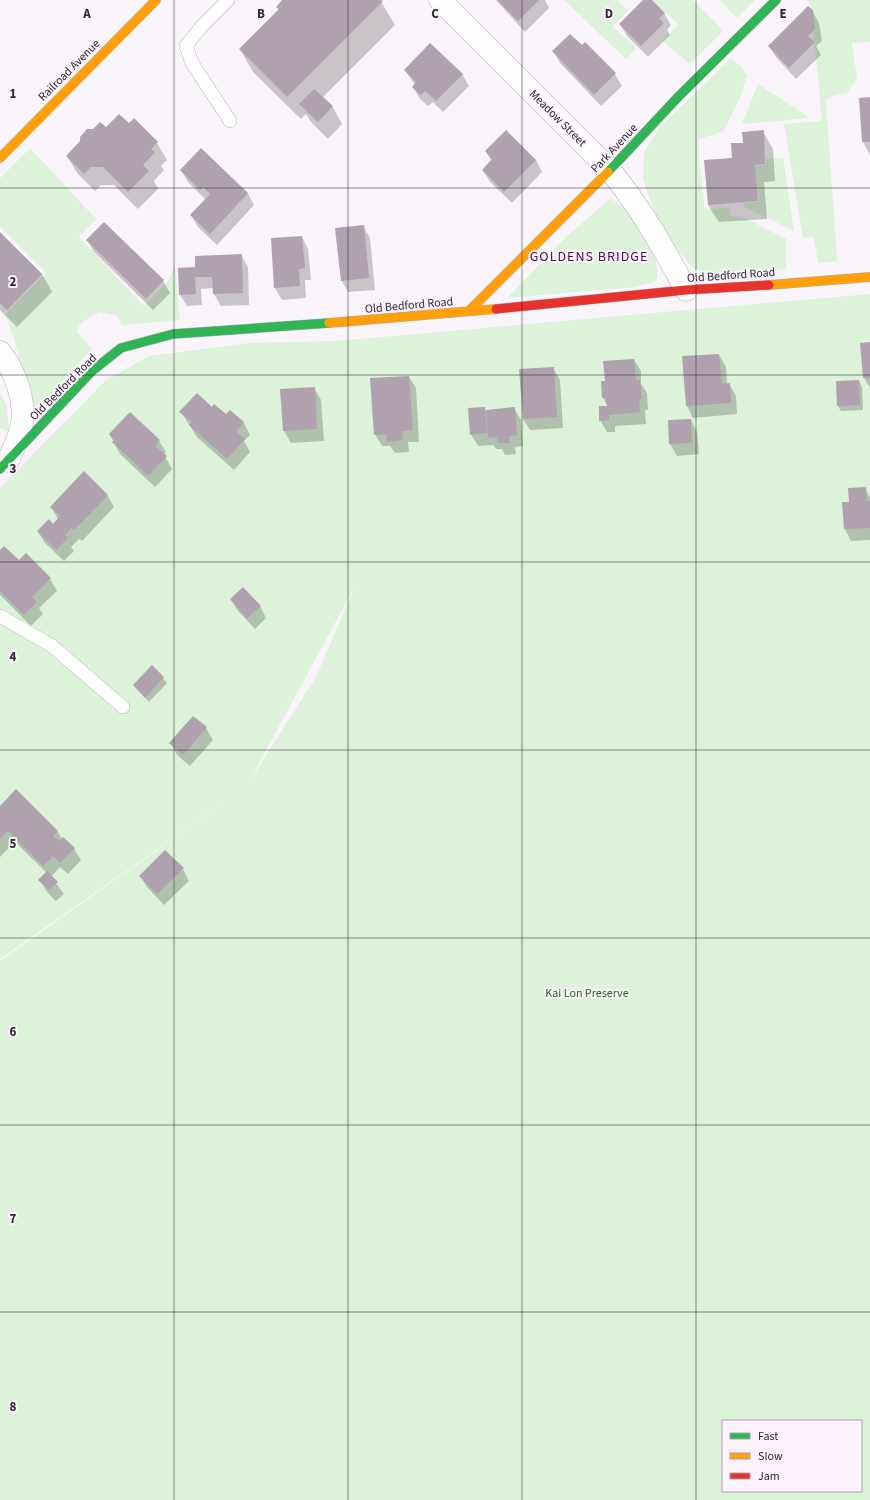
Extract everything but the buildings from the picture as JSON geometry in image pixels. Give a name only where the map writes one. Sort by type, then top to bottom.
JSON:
[{"type":"street","name":"Railroad Avenue","points":[[0,158],[156,0]]},
{"type":"street","name":"Meadow Street","points":[[440,0],[610,170],[634,200],[653,228],[686,290]]},
{"type":"street","name":"Park Avenue","points":[[469,311],[610,170],[678,97],[776,0]]},
{"type":"street","name":"Old Bedford Road","points":[[4,465],[92,371],[121,348],[172,334],[306,326],[624,298],[686,290],[704,290],[870,277]]},
{"type":"street","points":[[0,352],[7,362],[20,392],[22,423],[4,465]]},
{"type":"lane","points":[[228,0],[201,27],[186,46],[192,63],[230,121]]},
{"type":"lane","points":[[0,616],[52,646],[123,707]]},
{"type":"green space","points":[[564,0],[619,0],[618,2],[628,10],[613,27],[637,48],[626,59]]},
{"type":"green space","points":[[651,0],[693,0],[723,31],[690,64],[662,41],[679,25]]},
{"type":"green space","points":[[720,0],[755,0],[737,18]]},
{"type":"green space","points":[[807,0],[870,0],[870,42],[852,43],[857,78],[847,93],[832,96],[826,100],[837,261],[818,263],[814,237],[803,238],[784,124],[822,121],[811,6]]},
{"type":"green space","points":[[730,59],[740,65],[747,76],[741,95],[724,131],[699,139],[699,159],[705,209],[730,208],[731,217],[741,216],[786,239],[786,269],[713,275],[693,268],[674,246],[657,221],[643,179],[644,153],[659,128]]},
{"type":"green space","points":[[758,84],[810,118],[742,124]]},
{"type":"green space","points":[[30,148],[96,219],[79,237],[144,306],[168,281],[175,265],[180,320],[122,325],[118,316],[99,312],[82,322],[76,331],[92,349],[35,411],[28,402],[15,341],[5,315],[46,273],[0,227],[0,178]]},
{"type":"green space","points":[[783,158],[794,231],[744,207],[743,203],[759,202],[755,166],[766,165],[766,159]]},
{"type":"green space","points":[[610,199],[618,203],[626,210],[640,227],[657,265],[657,281],[636,287],[507,298],[566,237]]},
{"type":"green space","name":"Kai Lon Preserve","points":[[870,294],[870,1500],[0,1500],[0,961],[245,788],[0,959],[0,488],[105,381],[149,356],[249,343],[336,341]],"holes":[[[355,586],[316,677],[249,782]]]},
{"type":"green space","points":[[0,393],[7,407],[9,432],[0,428]]},
{"type":"traffic: fast","points":[[608,172],[678,97],[776,0]]},
{"type":"traffic: fast","points":[[0,469],[92,371],[121,348],[173,334],[329,323]]},
{"type":"traffic: slow","points":[[0,158],[156,0]]},
{"type":"traffic: slow","points":[[469,311],[608,172]]},
{"type":"traffic: slow","points":[[769,285],[870,277]]},
{"type":"traffic: slow","points":[[329,323],[496,309]]},
{"type":"traffic: jam","points":[[496,309],[686,290],[769,285]]},
{"type":"district","name":"GOLDENS BRIDGE","points":[[589,256]]}]
